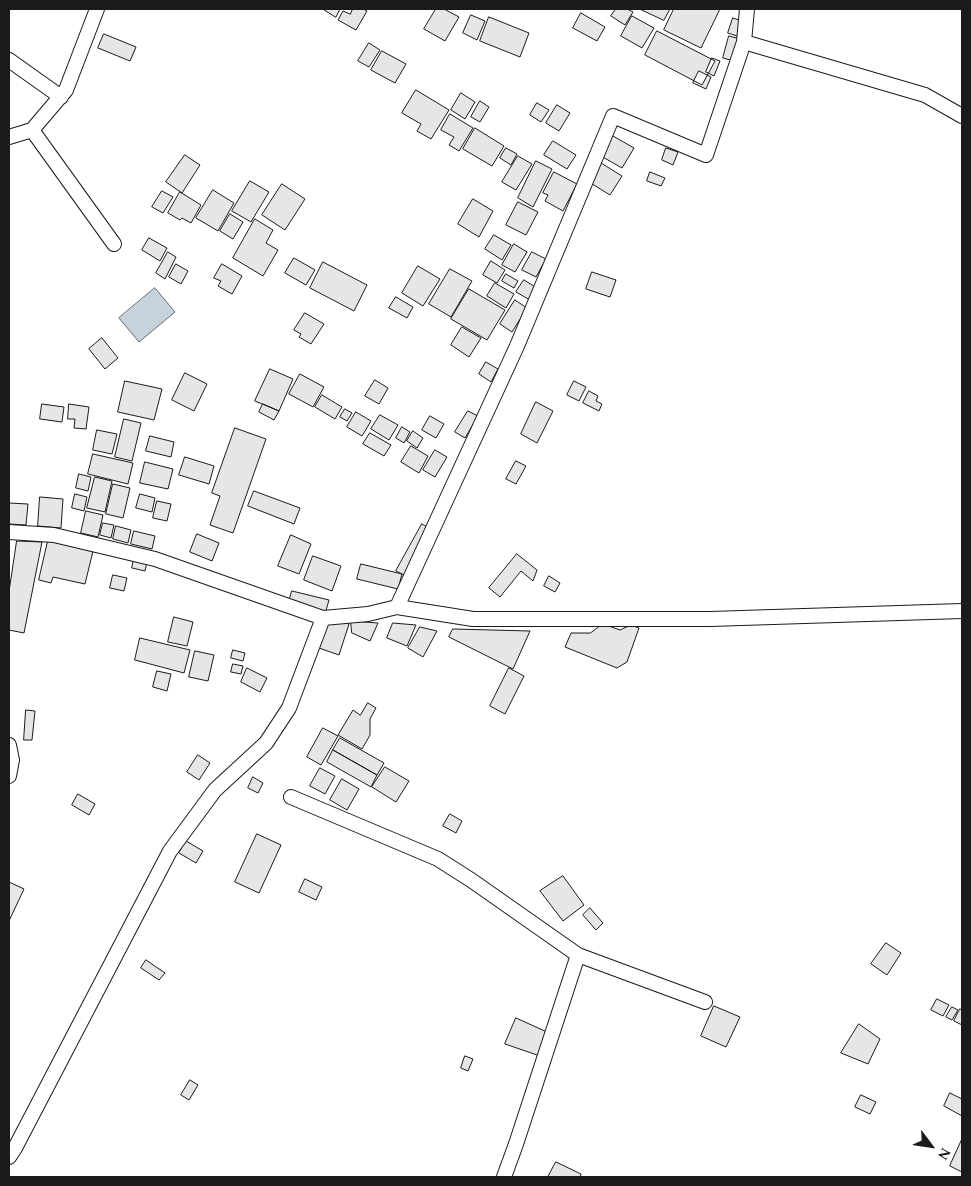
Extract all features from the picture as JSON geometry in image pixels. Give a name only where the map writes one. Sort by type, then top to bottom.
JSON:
[{"type":"street","points":[[9,137],[32,130],[66,90],[97,9]]},
{"type":"street","points":[[397,607],[517,346],[613,116],[706,155],[744,42],[747,9]]},
{"type":"street","points":[[744,42],[925,95],[962,116]]},
{"type":"street","points":[[9,60],[60,97]]},
{"type":"street","points":[[32,130],[114,244]]},
{"type":"street","points":[[9,532],[54,535],[156,559],[323,618],[368,614],[397,607],[474,619],[710,619],[962,611]]},
{"type":"street","points":[[9,1157],[16,1148],[170,851],[215,790],[266,743],[289,708],[323,618]]},
{"type":"street","points":[[9,745],[12,760],[9,776]]},
{"type":"street","points":[[291,797],[438,859],[578,955],[705,1002]]},
{"type":"street","points":[[504,1177],[578,955]]},
{"type":"shaded area","points":[[155,288],[175,312],[139,342],[119,318]]},
{"type":"building","points":[[323,9],[340,9],[336,17]]},
{"type":"building","points":[[353,9],[367,11],[356,30],[338,20],[343,11],[350,14]]},
{"type":"building","points":[[436,9],[444,9],[459,17],[445,41],[424,29]]},
{"type":"building","points":[[616,9],[627,9],[633,12],[625,25],[611,16]]},
{"type":"building","points":[[640,9],[670,9],[664,20]]},
{"type":"building","points":[[674,9],[720,9],[701,48],[664,30]]},
{"type":"building","points":[[581,13],[605,27],[597,41],[573,28]]},
{"type":"building","points":[[471,15],[485,21],[477,40],[463,33]]},
{"type":"building","points":[[632,16],[654,28],[642,48],[621,36]]},
{"type":"building","points":[[489,17],[529,33],[520,57],[480,41]]},
{"type":"building","points":[[733,18],[745,22],[740,37],[728,33]]},
{"type":"building","points":[[657,31],[715,61],[702,85],[645,55]]},
{"type":"building","points":[[104,34],[136,47],[130,61],[98,48]]},
{"type":"building","points":[[729,36],[740,39],[734,61],[723,58]]},
{"type":"building","points":[[369,43],[380,50],[369,67],[358,61]]},
{"type":"building","points":[[382,51],[406,64],[395,83],[371,70]]},
{"type":"building","points":[[712,58],[720,61],[714,76],[706,72]]},
{"type":"building","points":[[699,71],[711,77],[706,89],[693,83]]},
{"type":"building","points":[[416,90],[449,110],[431,139],[417,131],[421,124],[402,113]]},
{"type":"building","points":[[461,93],[475,102],[465,119],[451,110]]},
{"type":"building","points":[[480,101],[489,107],[480,122],[471,117]]},
{"type":"building","points":[[537,103],[549,110],[541,122],[530,115]]},
{"type":"building","points":[[557,105],[570,113],[559,131],[546,123]]},
{"type":"building","points":[[450,114],[473,128],[459,151],[449,145],[454,137],[441,130]]},
{"type":"building","points":[[475,128],[504,146],[492,166],[463,149]]},
{"type":"building","points":[[613,136],[634,148],[622,168],[601,156]]},
{"type":"building","points":[[553,141],[576,155],[567,169],[544,155]]},
{"type":"building","points":[[506,148],[517,154],[511,165],[500,158]]},
{"type":"building","points":[[666,148],[678,152],[673,165],[662,160]]},
{"type":"building","points":[[185,155],[200,165],[182,193],[166,182]]},
{"type":"building","points":[[518,156],[532,164],[516,190],[502,182]]},
{"type":"building","points":[[536,161],[552,169],[533,207],[518,198]]},
{"type":"building","points":[[601,163],[622,176],[610,195],[589,182]]},
{"type":"building","points":[[554,172],[577,184],[563,211],[545,201],[548,195],[543,193]]},
{"type":"building","points":[[650,172],[665,178],[661,186],[647,181]]},
{"type":"building","points":[[250,181],[269,192],[251,222],[232,211]]},
{"type":"building","points":[[282,184],[305,199],[285,230],[262,215]]},
{"type":"building","points":[[213,190],[234,203],[218,231],[196,218]]},
{"type":"building","points":[[162,191],[173,197],[163,213],[152,207]]},
{"type":"building","points":[[180,192],[201,205],[191,223],[182,218],[180,220],[168,213]]},
{"type":"building","points":[[473,199],[493,211],[479,237],[458,224]]},
{"type":"building","points":[[518,202],[538,212],[526,235],[506,225]]},
{"type":"building","points":[[230,214],[243,222],[233,239],[220,231]]},
{"type":"building","points":[[255,219],[273,230],[266,243],[278,250],[263,276],[233,258]]},
{"type":"building","points":[[494,235],[511,245],[502,260],[485,249]]},
{"type":"building","points":[[149,238],[167,248],[160,261],[142,250]]},
{"type":"building","points":[[514,244],[527,252],[515,272],[502,265]]},
{"type":"building","points":[[168,252],[176,257],[165,279],[156,273]]},
{"type":"building","points":[[532,252],[546,259],[536,277],[522,270]]},
{"type":"building","points":[[294,258],[315,270],[306,285],[285,273]]},
{"type":"building","points":[[491,261],[505,270],[497,283],[483,275]]},
{"type":"building","points":[[323,262],[367,285],[354,311],[310,288]]},
{"type":"building","points":[[176,264],[188,271],[181,284],[169,277]]},
{"type":"building","points":[[222,264],[242,276],[232,294],[218,286],[221,281],[214,278]]},
{"type":"building","points":[[418,266],[440,279],[423,306],[402,293]]},
{"type":"building","points":[[450,269],[472,281],[451,317],[429,304]]},
{"type":"building","points":[[592,272],[616,280],[610,297],[586,289]]},
{"type":"building","points":[[506,274],[518,281],[514,288],[502,281]]},
{"type":"building","points":[[524,280],[537,288],[530,300],[516,292]]},
{"type":"building","points":[[495,283],[514,294],[506,308],[487,296]]},
{"type":"building","points":[[469,289],[505,310],[487,340],[451,319]]},
{"type":"building","points":[[396,297],[413,307],[407,318],[389,308]]},
{"type":"building","points":[[515,300],[527,308],[512,332],[500,324]]},
{"type":"building","points":[[305,313],[324,324],[311,344],[299,337],[301,334],[294,330]]},
{"type":"building","points":[[462,327],[481,338],[469,357],[451,345]]},
{"type":"building","points":[[102,338],[118,358],[105,369],[89,349]]},
{"type":"building","points":[[486,362],[498,369],[491,382],[479,374]]},
{"type":"building","points":[[270,369],[293,379],[279,411],[255,401]]},
{"type":"building","points":[[185,373],[207,384],[194,411],[172,400]]},
{"type":"building","points":[[300,374],[324,387],[313,407],[289,394]]},
{"type":"building","points":[[375,380],[388,388],[379,404],[365,396]]},
{"type":"building","points":[[125,381],[162,389],[154,420],[118,412]]},
{"type":"building","points":[[574,381],[586,387],[579,401],[567,395]]},
{"type":"building","points":[[589,391],[598,396],[596,401],[602,404],[599,411],[583,403]]},
{"type":"building","points":[[322,395],[342,407],[335,419],[315,407]]},
{"type":"building","points":[[536,402],[553,411],[537,443],[521,434]]},
{"type":"building","points":[[42,404],[64,407],[62,422],[40,419]]},
{"type":"building","points":[[69,404],[89,407],[86,429],[74,428],[75,419],[68,419]]},
{"type":"building","points":[[263,404],[279,411],[274,420],[259,412]]},
{"type":"building","points":[[345,409],[352,413],[347,421],[340,417]]},
{"type":"building","points":[[468,411],[478,416],[465,438],[455,432]]},
{"type":"building","points":[[356,412],[371,421],[362,436],[347,427]]},
{"type":"building","points":[[380,415],[398,425],[389,440],[371,429]]},
{"type":"building","points":[[430,416],[444,424],[436,438],[422,430]]},
{"type":"building","points":[[124,419],[141,423],[132,461],[115,457]]},
{"type":"building","points":[[402,427],[410,432],[404,443],[396,438]]},
{"type":"building","points":[[235,428],[266,439],[233,533],[210,525],[220,496],[212,493]]},
{"type":"building","points":[[97,430],[117,434],[112,454],[93,450]]},
{"type":"building","points":[[413,431],[423,438],[417,448],[407,441]]},
{"type":"building","points":[[370,433],[391,445],[384,456],[363,444]]},
{"type":"building","points":[[150,436],[174,442],[171,457],[146,451]]},
{"type":"building","points":[[411,446],[428,456],[419,473],[401,462]]},
{"type":"building","points":[[435,450],[447,457],[435,477],[423,470]]},
{"type":"building","points":[[93,454],[133,463],[128,484],[88,474]]},
{"type":"building","points":[[185,457],[214,466],[209,484],[179,475]]},
{"type":"building","points":[[516,461],[526,466],[516,484],[506,479]]},
{"type":"building","points":[[145,462],[173,469],[168,489],[140,483]]},
{"type":"building","points":[[79,474],[91,477],[88,491],[76,488]]},
{"type":"building","points":[[95,477],[112,481],[105,512],[87,508]]},
{"type":"building","points":[[113,484],[130,488],[123,518],[106,514]]},
{"type":"building","points":[[254,491],[300,508],[294,524],[248,506]]},
{"type":"building","points":[[75,494],[87,497],[84,511],[72,508]]},
{"type":"building","points":[[140,494],[155,498],[152,512],[136,508]]},
{"type":"building","points":[[40,497],[63,499],[61,528],[38,526]]},
{"type":"building","points":[[157,501],[171,504],[167,521],[153,518]]},
{"type":"building","points":[[9,503],[28,504],[26,525],[9,524]]},
{"type":"building","points":[[86,511],[103,515],[98,537],[81,533]]},
{"type":"building","points":[[103,523],[114,525],[111,538],[100,535]]},
{"type":"building","points":[[422,524],[429,528],[406,576],[396,571]]},
{"type":"building","points":[[116,526],[131,530],[128,543],[113,539]]},
{"type":"building","points":[[134,531],[155,536],[152,549],[131,544]]},
{"type":"building","points":[[197,534],[219,543],[212,561],[190,552]]},
{"type":"building","points":[[291,535],[311,544],[299,574],[278,566]]},
{"type":"building","points":[[17,541],[42,542],[24,633],[9,630],[9,592]]},
{"type":"building","points":[[48,541],[93,551],[85,584],[53,577],[51,583],[39,580]]},
{"type":"building","points":[[517,554],[537,570],[533,581],[521,571],[500,597],[489,588]]},
{"type":"building","points":[[313,556],[341,566],[332,591],[304,580]]},
{"type":"building","points":[[134,559],[147,562],[145,571],[132,568]]},
{"type":"building","points":[[361,564],[402,574],[398,589],[357,579]]},
{"type":"building","points":[[113,575],[127,578],[124,591],[110,588]]},
{"type":"building","points":[[549,576],[560,583],[555,592],[544,586]]},
{"type":"building","points":[[292,591],[329,600],[325,614],[288,605]]},
{"type":"building","points":[[174,617],[193,622],[187,646],[168,642]]},
{"type":"building","points":[[329,618],[349,624],[339,655],[319,648]]},
{"type":"building","points":[[351,621],[378,623],[370,641],[352,633]]},
{"type":"building","points":[[393,623],[416,625],[407,646],[387,638]]},
{"type":"building","points":[[603,624],[620,630],[631,625],[639,628],[627,662],[617,668],[565,647],[571,633],[590,633]]},
{"type":"building","points":[[420,627],[437,631],[423,657],[408,648]]},
{"type":"building","points":[[453,629],[530,631],[513,669],[449,637]]},
{"type":"building","points":[[140,638],[190,650],[184,673],[135,660]]},
{"type":"building","points":[[233,650],[245,653],[243,661],[231,658]]},
{"type":"building","points":[[195,651],[214,655],[208,681],[189,677]]},
{"type":"building","points":[[233,664],[243,666],[241,674],[231,672]]},
{"type":"building","points":[[247,668],[267,678],[260,692],[241,682]]},
{"type":"building","points":[[509,668],[524,676],[505,714],[490,706]]},
{"type":"building","points":[[157,671],[171,674],[167,691],[153,687]]},
{"type":"building","points":[[368,703],[376,708],[370,719],[370,735],[362,749],[338,735],[353,710],[360,715]]},
{"type":"building","points":[[26,710],[35,711],[32,740],[24,740]]},
{"type":"building","points":[[323,728],[338,736],[321,765],[307,757]]},
{"type":"building","points":[[340,738],[384,763],[377,775],[333,750]]},
{"type":"building","points":[[333,750],[377,775],[371,787],[327,762]]},
{"type":"building","points":[[198,755],[210,763],[199,780],[187,772]]},
{"type":"building","points":[[385,767],[409,781],[396,802],[372,787]]},
{"type":"building","points":[[320,768],[335,776],[325,794],[310,786]]},
{"type":"building","points":[[253,777],[263,783],[258,793],[248,788]]},
{"type":"building","points":[[342,779],[359,789],[347,810],[330,800]]},
{"type":"building","points":[[78,794],[95,804],[89,815],[72,805]]},
{"type":"building","points":[[450,814],[462,821],[456,833],[443,826]]},
{"type":"building","points":[[257,834],[281,845],[259,893],[235,882]]},
{"type":"building","points":[[186,841],[203,851],[196,863],[179,853]]},
{"type":"building","points":[[563,876],[584,905],[563,921],[540,891]]},
{"type":"building","points":[[305,879],[322,887],[316,900],[299,892]]},
{"type":"building","points":[[9,882],[24,889],[9,921]]},
{"type":"building","points":[[590,908],[603,923],[596,930],[583,915]]},
{"type":"building","points":[[886,943],[901,953],[887,975],[871,964]]},
{"type":"building","points":[[146,960],[165,973],[159,980],[141,968]]},
{"type":"building","points":[[937,999],[949,1005],[943,1016],[931,1010]]},
{"type":"building","points":[[714,1006],[740,1017],[726,1047],[701,1036]]},
{"type":"building","points":[[952,1007],[958,1010],[952,1020],[946,1017]]},
{"type":"building","points":[[960,1009],[962,1010],[962,1025],[954,1021]]},
{"type":"building","points":[[516,1018],[547,1032],[540,1056],[505,1044]]},
{"type":"building","points":[[859,1024],[880,1039],[868,1064],[841,1053]]},
{"type":"building","points":[[465,1056],[473,1059],[468,1071],[461,1068]]},
{"type":"building","points":[[190,1080],[198,1085],[189,1100],[181,1095]]},
{"type":"building","points":[[950,1093],[962,1099],[962,1116],[944,1106]]},
{"type":"building","points":[[861,1095],[876,1102],[870,1114],[855,1107]]},
{"type":"building","points":[[962,1139],[962,1172],[950,1166]]},
{"type":"building","points":[[556,1162],[581,1174],[580,1177],[548,1177]]}]
